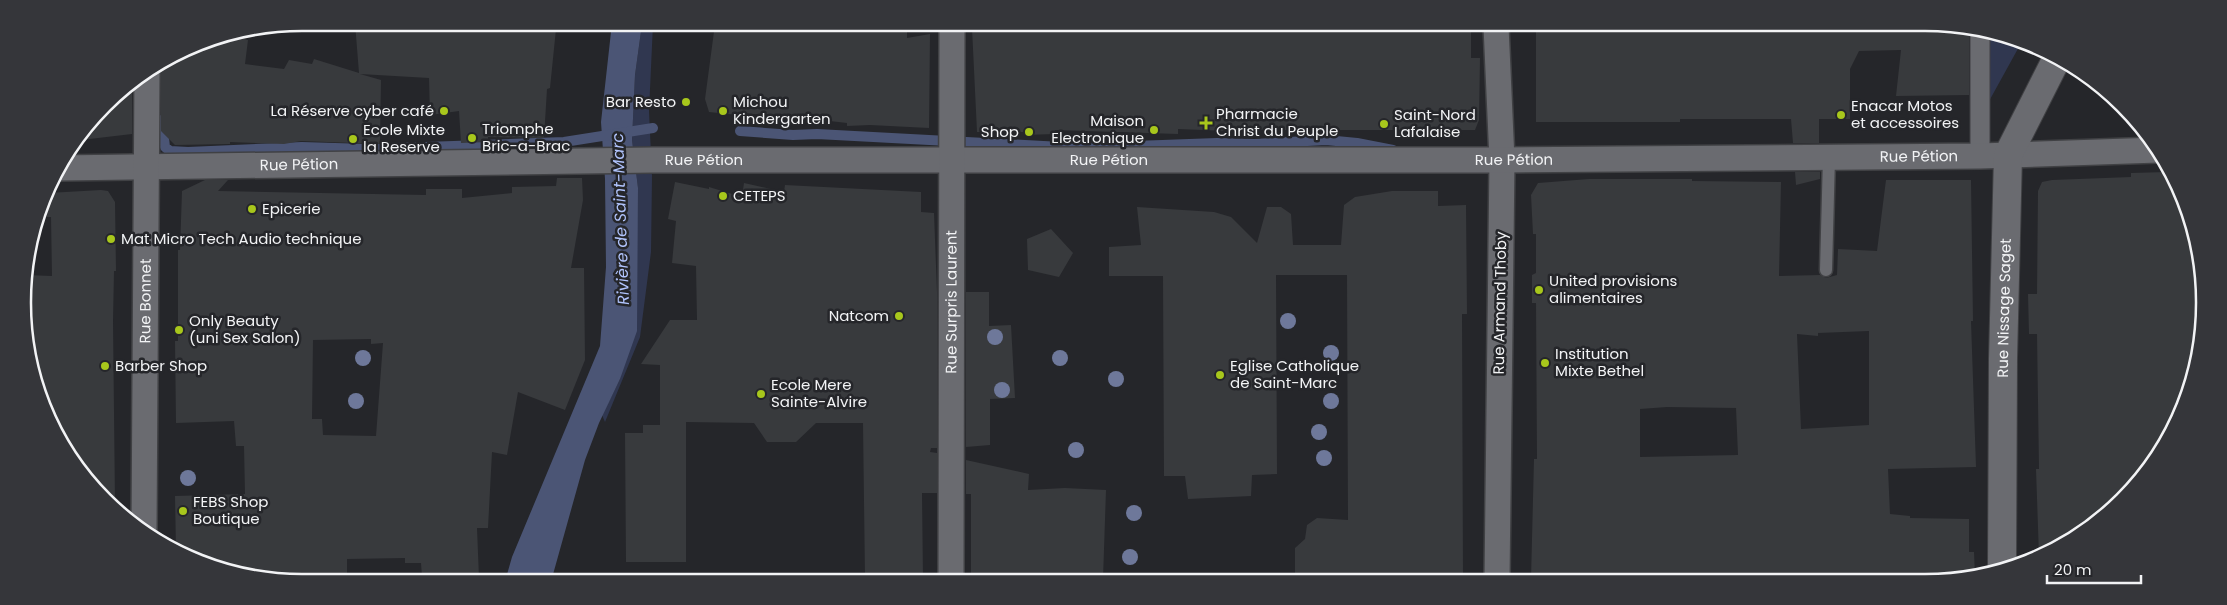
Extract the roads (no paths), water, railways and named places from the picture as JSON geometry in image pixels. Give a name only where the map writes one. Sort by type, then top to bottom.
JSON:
[{"type":"street","name":"Rue Surpris Laurent","points":[[951,574],[952,31]]},
{"type":"street","name":"Rue Armand Thoby","points":[[1496,31],[1502,160],[1497,574]]},
{"type":"street","points":[[1980,37],[1980,156]]},
{"type":"street","name":"Rue Nissage Saget","points":[[2002,563],[2003,349],[2008,155],[2054,64]]},
{"type":"street","name":"Rue Bonnet","points":[[144,523],[146,81]]},
{"type":"street","name":"Rue Pétion","points":[[67,168],[579,162],[952,148],[1502,160],[1980,156],[2149,150]]},
{"type":"lane","points":[[1826,270],[1829,157]]},
{"type":"water","name":"Rivière de Saint-Marc","points":[[611,31],[641,31],[635,75],[632,140],[638,188],[637,331],[620,379],[599,423],[585,460],[553,574],[507,574],[512,557],[600,346],[606,267],[605,179],[601,122]]},
{"type":"waterway","name":"Rivière de Saint-Marc","points":[[162,120],[165,147],[170,151],[188,152],[302,147],[368,149],[564,142],[653,128]]},
{"type":"waterway","points":[[740,131],[1080,148],[1217,143],[1254,144],[1326,140],[1357,143],[1393,150]]},
{"type":"place","name":"Bar Resto","points":[[686,102]]},
{"type":"place","name":"La Réserve cyber café","points":[[444,111]]},
{"type":"place","name":"Michou Kindergarten","points":[[723,111]]},
{"type":"place","name":"Enacar Motos et accessoires","points":[[1841,115]]},
{"type":"place","name":"Pharmacie Christ du Peuple","points":[[1206,123]]},
{"type":"place","name":"Saint-Nord Lafalaise","points":[[1384,124]]},
{"type":"place","name":"Maison Electronique","points":[[1154,130]]},
{"type":"place","name":"Shop","points":[[1029,132]]},
{"type":"place","name":"Triomphe Bric-a-Brac","points":[[472,138]]},
{"type":"place","name":"Ecole Mixte la Reserve","points":[[353,139]]},
{"type":"place","name":"CETEPS","points":[[723,196]]},
{"type":"place","name":"Epicerie","points":[[252,209]]},
{"type":"place","name":"Mat Micro Tech Audio technique","points":[[111,239]]},
{"type":"place","name":"United provisions alimentaires","points":[[1539,290]]},
{"type":"place","name":"Natcom","points":[[899,316]]},
{"type":"place","name":"Only Beauty (uni Sex Salon)","points":[[179,330]]},
{"type":"place","name":"Institution Mixte Bethel","points":[[1545,363]]},
{"type":"place","name":"Barber Shop","points":[[105,366]]},
{"type":"place","name":"Eglise Catholique de Saint-Marc","points":[[1220,375]]},
{"type":"place","name":"Ecole Mere Sainte-Alvire","points":[[761,394]]},
{"type":"place","name":"FEBS Shop Boutique","points":[[183,511]]}]
